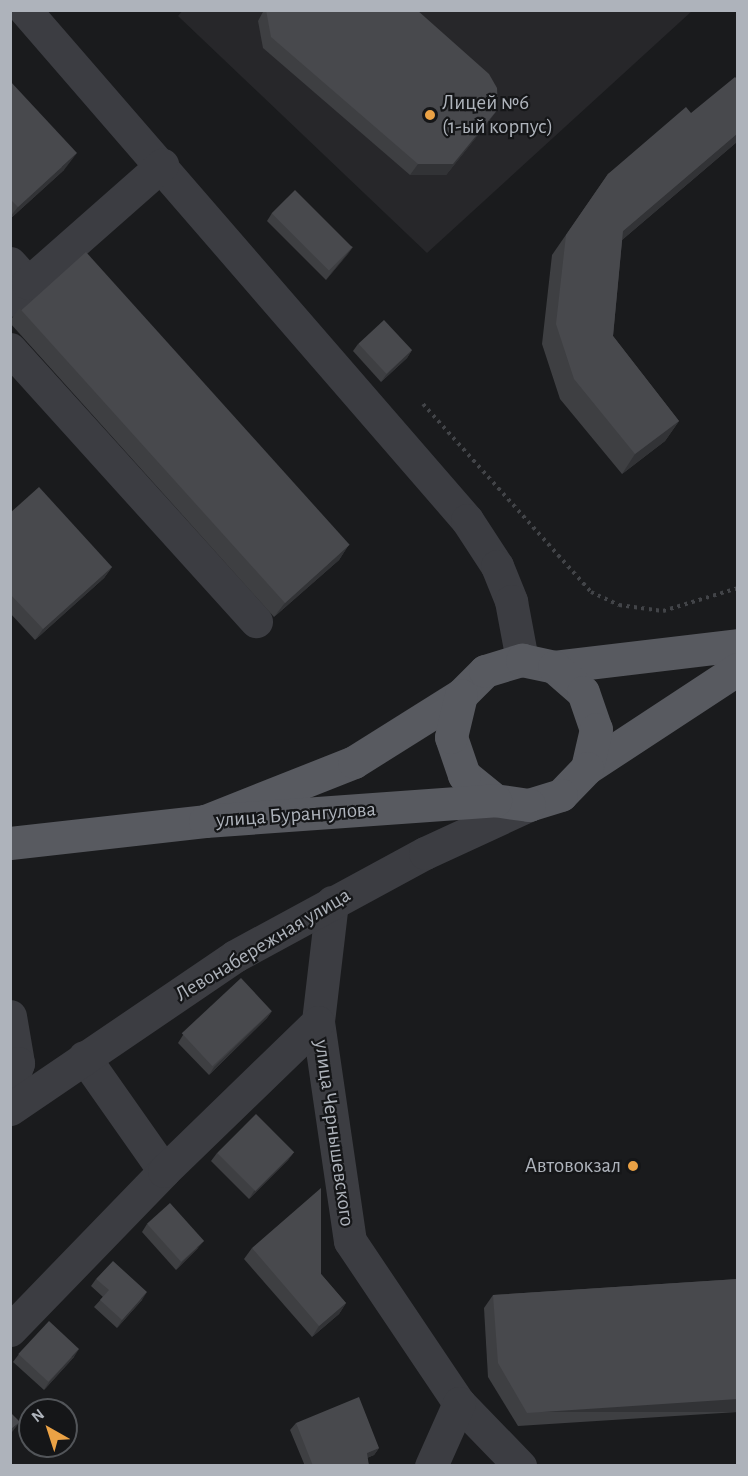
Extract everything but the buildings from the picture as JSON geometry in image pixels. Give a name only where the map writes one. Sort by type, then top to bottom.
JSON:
[{"type":"main road","name":"улица Бурангулова","points":[[205,821],[354,762],[461,695],[485,671],[522,660],[554,667],[738,645]]},
{"type":"main road","name":"улица Бурангулова","points":[[554,667],[583,692],[596,729],[587,768]]},
{"type":"main road","name":"улица Бурангулова","points":[[205,821],[495,800],[529,806],[561,795],[587,768],[738,669]]},
{"type":"main road","name":"улица Бурангулова","points":[[461,695],[451,737],[464,775],[495,800]]},
{"type":"main road","points":[[10,843],[205,821]]},
{"type":"street","points":[[24,10],[162,165],[467,520],[496,566],[511,601],[522,660]]},
{"type":"street","points":[[16,282],[162,165]]},
{"type":"street","points":[[10,349],[256,621]]},
{"type":"street","name":"Левонабережная улица","points":[[10,1109],[235,956],[425,853],[529,806]]},
{"type":"street","name":"улица Чернышевского","points":[[332,902],[318,1022],[350,1241],[459,1403],[520,1466]]},
{"type":"street","points":[[10,1016],[18,1064],[10,1087]]},
{"type":"street","points":[[10,1330],[164,1171],[318,1022]]},
{"type":"street","points":[[84,1057],[164,1171]]},
{"type":"street","points":[[430,1466],[459,1403]]},
{"type":"path","points":[[423,404],[591,592],[618,605],[663,611],[738,588]]},
{"type":"shaded area","name":"Лицей №6 (1-ый корпус)","points":[[183,10],[692,11],[427,253],[178,16]]},
{"type":"place","name":"Лицей №6 (1-ый корпус)","points":[[430,115]]},
{"type":"place","name":"Автовокзал","points":[[633,1166]]}]
